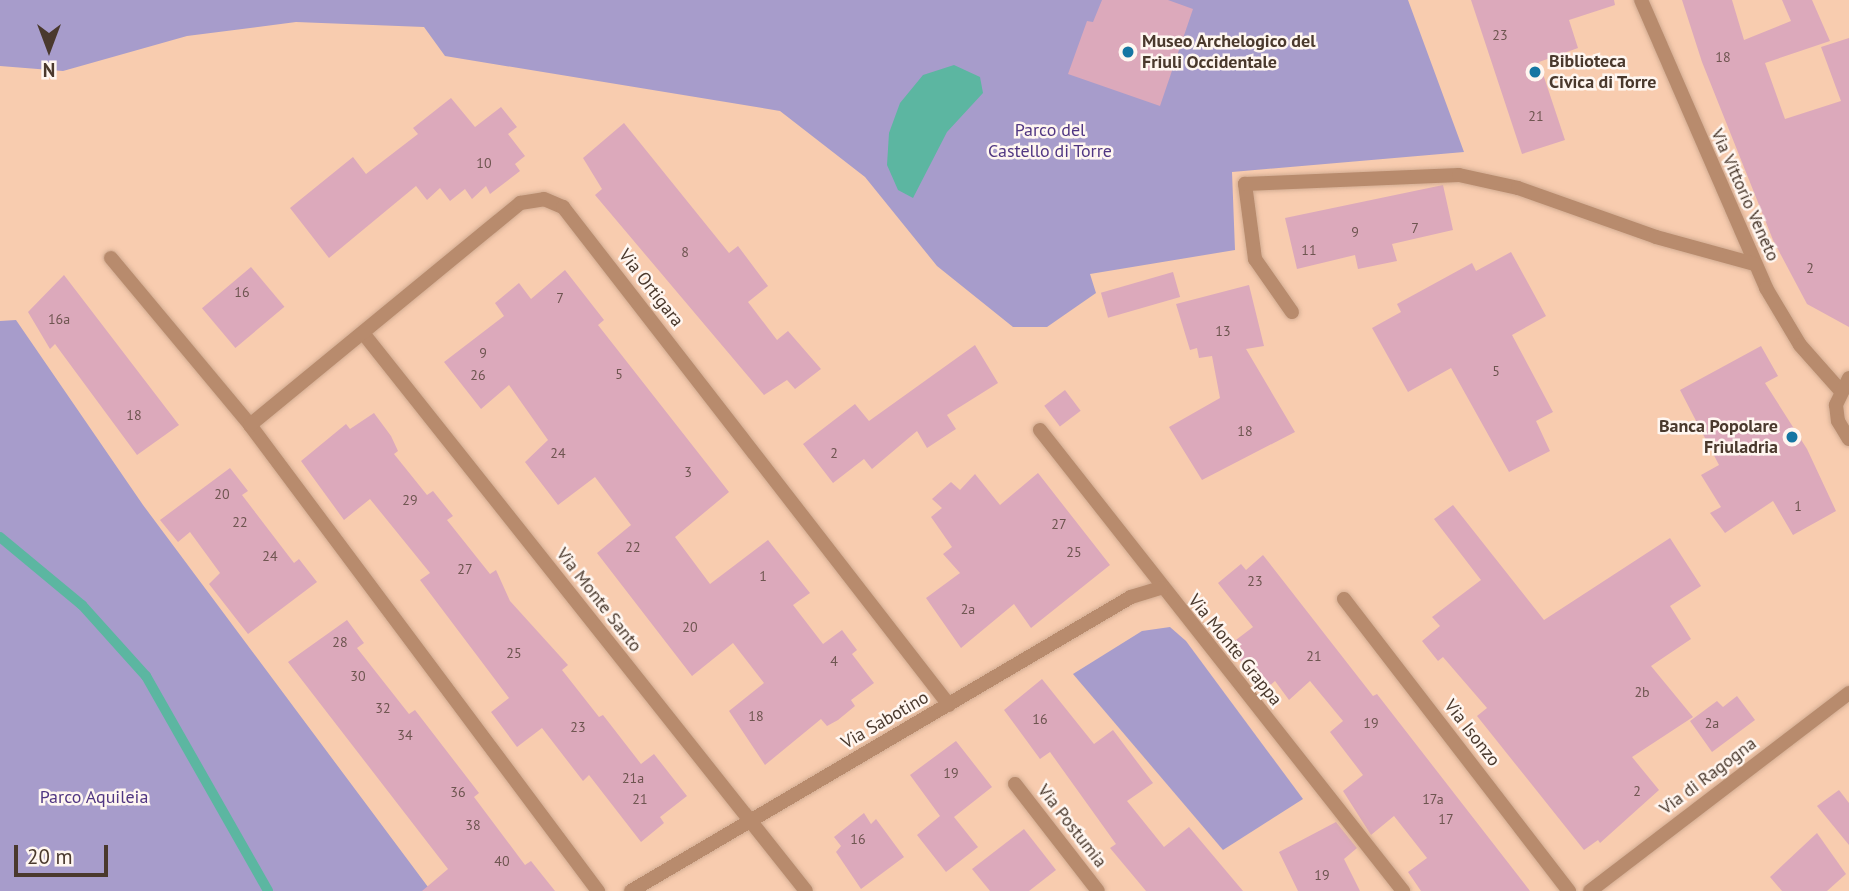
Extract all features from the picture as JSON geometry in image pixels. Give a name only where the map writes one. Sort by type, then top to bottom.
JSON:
[{"type":"street","name":"Via Vittorio Veneto","points":[[1641,0],[1755,264],[1800,345],[1845,384],[1838,421],[1849,439]]},
{"type":"street","points":[[1292,312],[1255,259],[1245,184],[1460,175],[1518,188],[1656,237],[1755,264]]},
{"type":"street","name":"Via Ortigara","points":[[250,425],[520,203],[544,199],[563,207],[949,705]]},
{"type":"street","points":[[111,258],[250,425],[598,891]]},
{"type":"street","name":"Via Monte Santo","points":[[363,332],[806,891]]},
{"type":"street","name":"Via Monte Grappa","points":[[1040,430],[1161,588],[1403,891]]},
{"type":"street","name":"Via Sabotino","points":[[631,891],[1131,597],[1161,588]]},
{"type":"street","name":"Via Isonzo","points":[[1344,599],[1569,891]]},
{"type":"street","name":"Via di Ragogna","points":[[1590,891],[1849,692]]},
{"type":"street","name":"Via Postumia","points":[[1015,784],[1098,891]]},
{"type":"green space","name":"Parco del Castello di Torre","points":[[0,0],[1408,0],[1464,152],[1232,172],[1235,250],[1090,274],[1096,293],[1047,327],[1013,327],[937,266],[865,177],[780,111],[445,56],[424,27],[296,22],[187,36],[63,71],[0,66]]},
{"type":"green space","name":"Parco Aquileia","points":[[16,320],[143,505],[431,891],[0,891],[0,321]]},
{"type":"green space","points":[[1170,627],[1186,641],[1303,799],[1223,850],[1073,674],[1142,631]]},
{"type":"water","points":[[954,65],[980,77],[983,93],[947,132],[913,198],[898,190],[887,165],[889,133],[900,103],[923,75]]},
{"type":"building","name":"Museo Archelogico del Friuli Occidentale","points":[[1102,0],[1168,0],[1193,9],[1160,106],[1068,74],[1087,21],[1093,22]]},
{"type":"building","points":[[1471,0],[1614,0],[1615,5],[1569,20],[1578,48],[1539,62],[1565,140],[1522,154]]},
{"type":"building","points":[[1682,0],[1732,0],[1744,40],[1791,21],[1782,0],[1812,0],[1830,41],[1765,63],[1785,119],[1841,101],[1821,47],[1849,38],[1849,327],[1807,304],[1773,240],[1702,62]]},
{"type":"building","points":[[451,98],[475,127],[501,107],[517,127],[508,134],[525,156],[515,164],[520,171],[490,194],[486,186],[472,199],[465,189],[450,201],[440,188],[427,200],[416,186],[329,258],[290,208],[353,157],[366,174],[418,134],[413,128]]},
{"type":"building","points":[[624,123],[729,253],[738,246],[768,286],[748,302],[777,340],[788,331],[821,369],[795,389],[787,380],[764,395],[595,195],[602,189],[583,158]]},
{"type":"building","points":[[1443,185],[1453,230],[1392,244],[1397,261],[1358,269],[1355,255],[1297,269],[1285,218]]},
{"type":"building","points":[[1511,252],[1546,316],[1512,335],[1553,412],[1536,421],[1550,451],[1509,472],[1451,368],[1408,392],[1372,328],[1401,312],[1397,304],[1472,263],[1476,271]]},
{"type":"building","points":[[251,267],[284,307],[235,348],[202,308]]},
{"type":"building","points":[[565,270],[604,320],[598,325],[729,492],[675,537],[710,584],[768,540],[810,593],[793,605],[823,644],[842,630],[857,650],[852,654],[874,683],[851,700],[855,706],[838,720],[827,726],[821,719],[765,765],[729,711],[764,683],[733,643],[692,676],[597,553],[631,525],[595,477],[558,505],[525,462],[548,440],[509,385],[481,409],[444,362],[504,316],[495,303],[519,283],[531,299]]},
{"type":"building","points":[[1173,272],[1180,297],[1108,318],[1101,293]]},
{"type":"building","points":[[64,275],[179,425],[137,455],[55,344],[50,349],[28,312]]},
{"type":"building","points":[[1249,285],[1264,346],[1246,349],[1295,432],[1202,480],[1169,427],[1220,398],[1212,356],[1199,358],[1197,348],[1190,350],[1176,304]]},
{"type":"building","points":[[975,345],[998,383],[947,415],[956,429],[927,448],[917,431],[872,469],[864,459],[833,483],[803,444],[855,404],[869,421]]},
{"type":"building","points":[[1761,346],[1778,376],[1765,383],[1807,449],[1836,511],[1793,535],[1773,501],[1725,533],[1710,513],[1721,507],[1701,475],[1719,465],[1680,390]]},
{"type":"building","points":[[1065,390],[1081,411],[1060,426],[1044,406]]},
{"type":"building","points":[[374,413],[391,436],[398,451],[394,454],[427,495],[433,491],[453,516],[447,520],[490,574],[496,570],[510,601],[568,665],[562,670],[599,717],[603,715],[641,764],[654,754],[687,796],[660,817],[664,823],[641,842],[589,775],[583,781],[542,728],[517,747],[491,712],[509,698],[420,580],[430,573],[370,499],[344,520],[301,461],[346,424],[350,429]]},
{"type":"building","points":[[230,468],[248,491],[242,495],[294,563],[299,559],[317,582],[248,634],[209,584],[220,573],[190,532],[178,542],[160,520]]},
{"type":"building","points":[[1038,473],[1110,565],[1031,628],[1014,604],[961,648],[926,598],[960,573],[943,554],[952,547],[931,517],[942,508],[932,499],[951,482],[960,490],[975,474],[1000,505]]},
{"type":"building","points":[[1453,505],[1544,620],[1670,538],[1701,586],[1670,606],[1691,639],[1651,666],[1693,717],[1632,757],[1659,790],[1600,843],[1598,840],[1584,850],[1477,716],[1487,708],[1443,657],[1438,661],[1422,641],[1440,626],[1432,617],[1481,580],[1434,519]]},
{"type":"building","points":[[1263,555],[1373,696],[1377,694],[1530,891],[1421,891],[1408,872],[1427,858],[1394,816],[1371,835],[1343,791],[1363,775],[1330,732],[1343,721],[1310,681],[1289,700],[1275,681],[1265,690],[1228,646],[1253,627],[1218,583],[1241,564],[1246,570]]},
{"type":"building","points":[[347,620],[364,643],[357,648],[409,714],[415,710],[479,793],[474,797],[525,865],[531,861],[555,891],[422,891],[448,869],[288,662]]},
{"type":"building","points":[[1042,679],[1094,744],[1113,730],[1153,783],[1127,801],[1164,847],[1189,827],[1243,891],[1146,891],[1110,848],[1116,844],[1050,752],[1040,759],[1004,710]]},
{"type":"building","points":[[1737,696],[1755,720],[1712,752],[1690,721],[1717,701],[1723,707]]},
{"type":"building","points":[[956,741],[992,787],[954,817],[978,847],[946,872],[917,835],[940,816],[910,775]]},
{"type":"building","points":[[1839,790],[1849,803],[1849,845],[1817,806]]},
{"type":"building","points":[[864,813],[871,824],[876,819],[904,857],[861,889],[836,852],[841,846],[834,837]]},
{"type":"building","points":[[1336,822],[1357,848],[1344,859],[1360,891],[1298,891],[1279,852]]},
{"type":"building","points":[[1024,829],[1056,870],[1029,891],[990,891],[972,869]]},
{"type":"building","points":[[1817,833],[1846,874],[1827,891],[1782,891],[1770,877]]},
{"type":"waterway","points":[[0,537],[82,605],[146,676],[268,891]]},
{"type":"place","name":"Museo Archelogico del Friuli Occidentale","points":[[1128,52]]},
{"type":"place","name":"Biblioteca Civica di Torre","points":[[1535,72]]},
{"type":"place","name":"Banca Popolare Friuladria","points":[[1792,437]]}]
